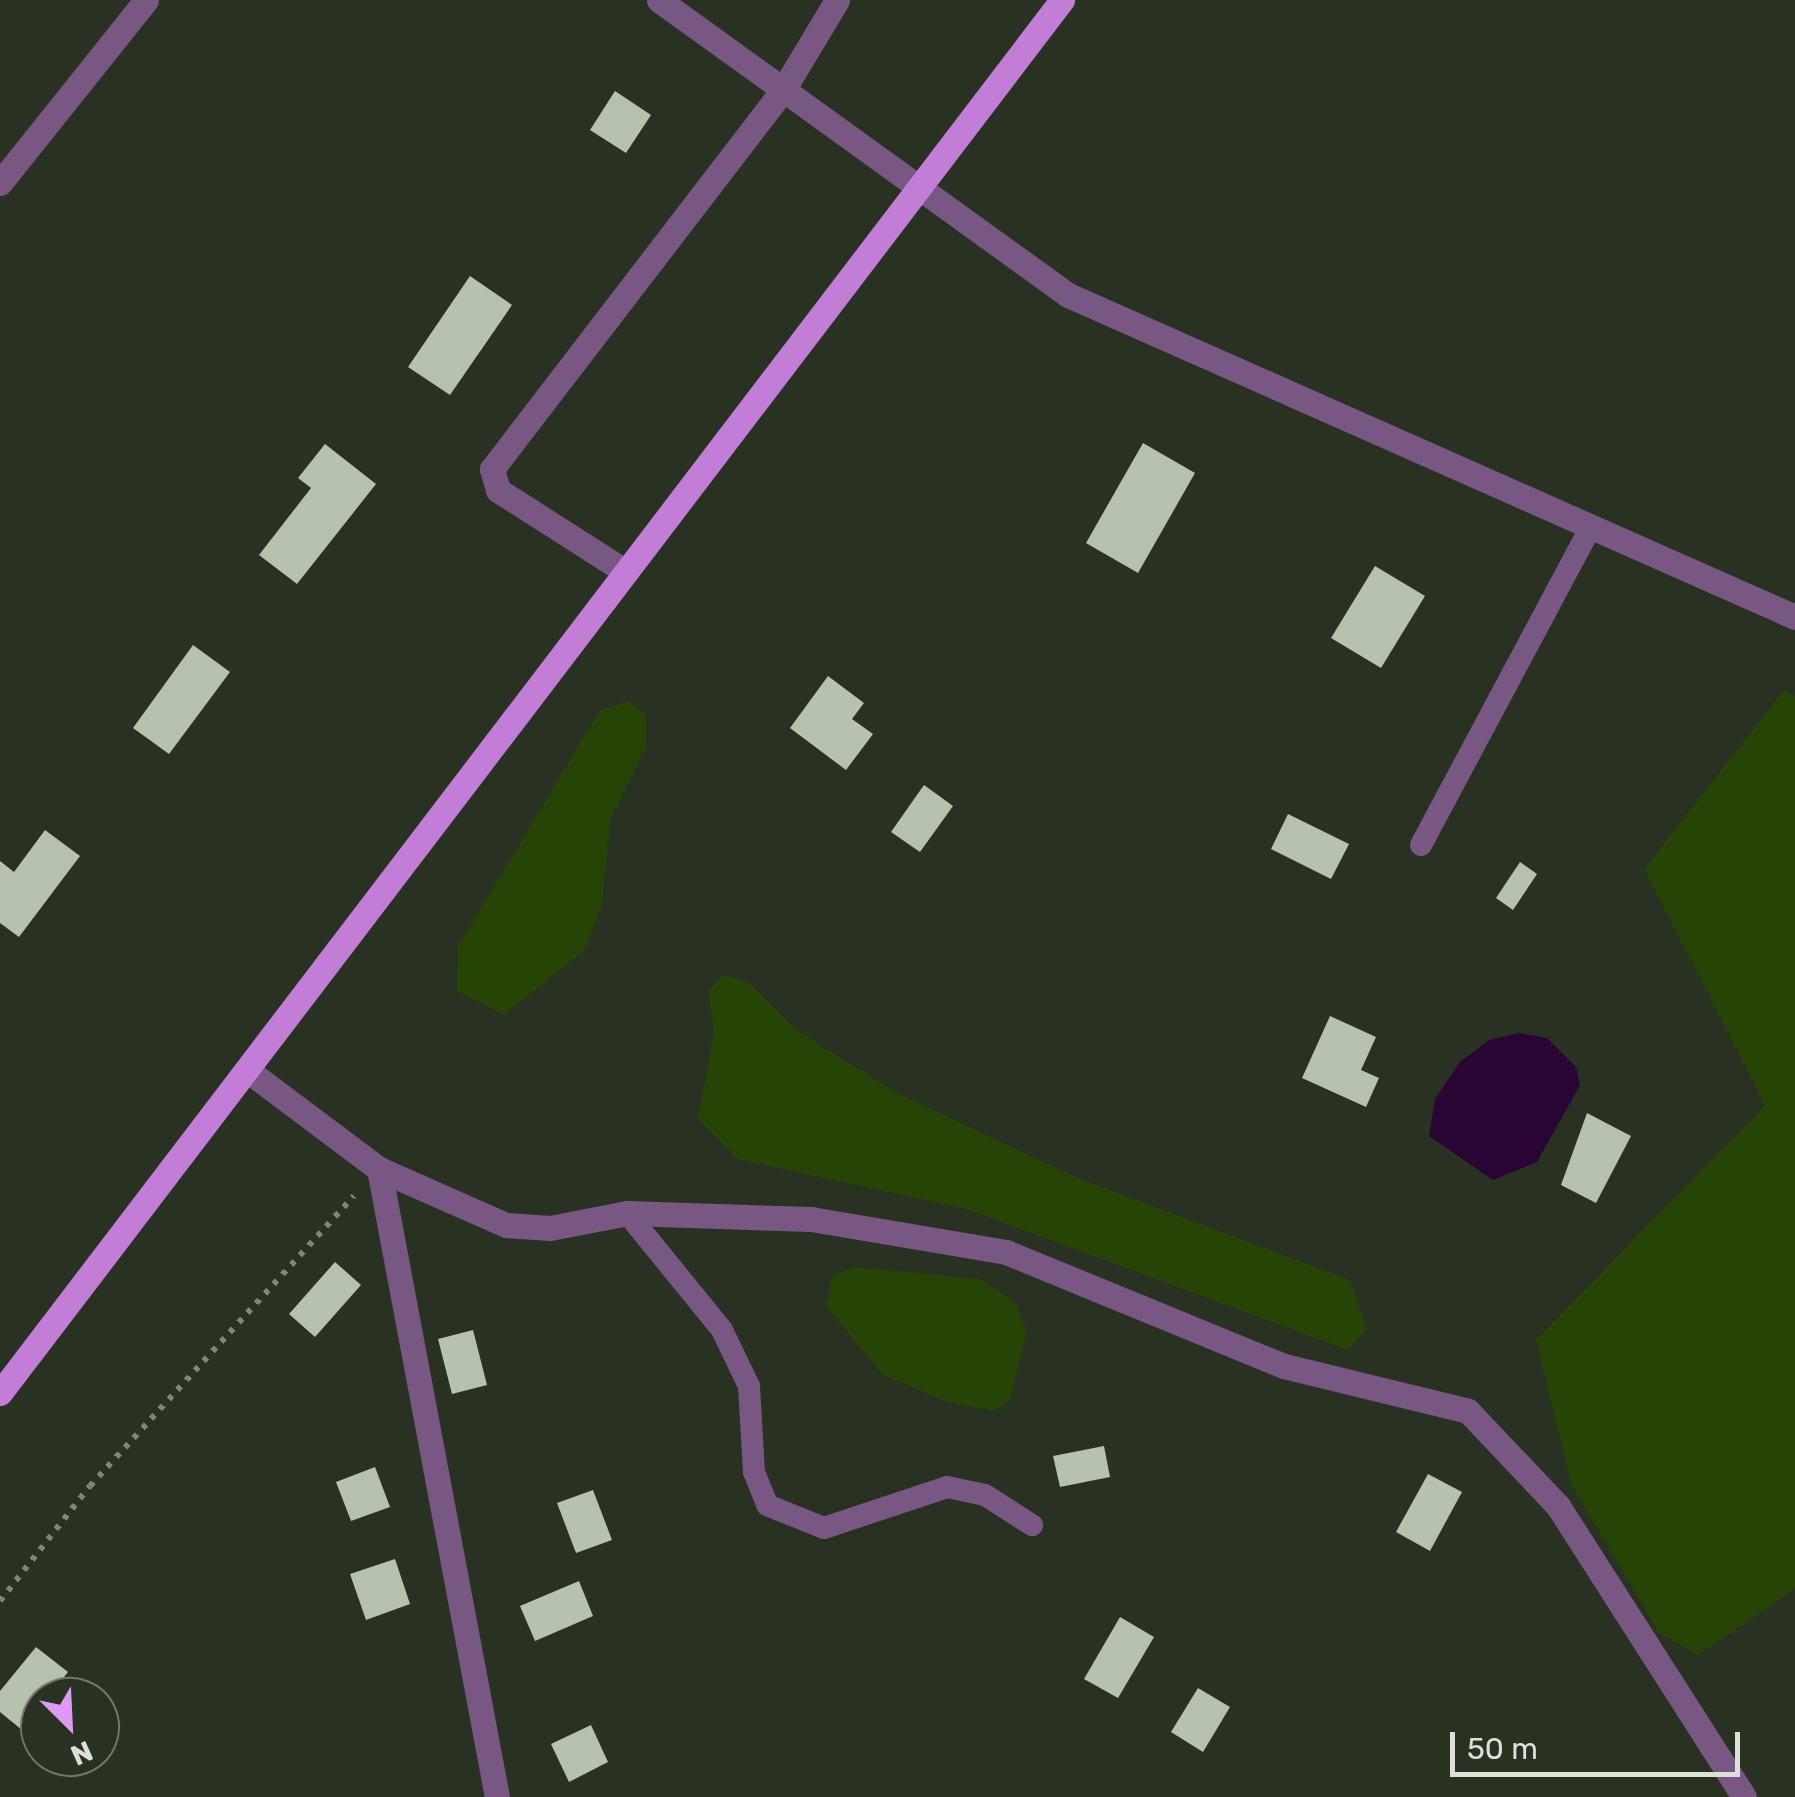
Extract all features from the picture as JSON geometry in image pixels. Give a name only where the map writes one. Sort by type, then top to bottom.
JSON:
[{"type":"main road","points":[[0,1393],[1062,0]]},
{"type":"street","points":[[0,183],[146,0]]},
{"type":"street","points":[[659,0],[1068,295],[1795,617]]},
{"type":"street","points":[[626,572],[498,490],[492,468],[783,90],[836,0]]},
{"type":"street","points":[[247,1070],[379,1169],[506,1225],[550,1228],[627,1213],[811,1220],[1006,1252],[1284,1366],[1468,1411],[1558,1506],[1744,1797]]},
{"type":"street","points":[[379,1169],[497,1797]]},
{"type":"lane","points":[[1421,845],[1592,527]]},
{"type":"lane","points":[[627,1213],[736,1358],[749,1386],[754,1472],[767,1505],[824,1528],[947,1487],[985,1495],[1032,1525]]},
{"type":"path","points":[[0,1601],[90,1486],[379,1169]]},
{"type":"green space","points":[[1784,690],[1795,696],[1795,1589],[1698,1655],[1659,1633],[1571,1484],[1536,1340],[1765,1105],[1644,869]]},
{"type":"green space","points":[[629,701],[646,715],[646,747],[610,820],[602,906],[584,951],[504,1015],[457,991],[458,946],[600,710]]},
{"type":"green space","points":[[723,975],[748,982],[796,1030],[899,1094],[1078,1178],[1350,1280],[1367,1330],[1348,1350],[966,1209],[737,1159],[698,1119],[714,1031],[708,991]]},
{"type":"green space","points":[[854,1267],[981,1279],[1016,1303],[1027,1332],[1010,1400],[995,1411],[947,1402],[883,1375],[826,1306],[832,1275]]},
{"type":"shaded area","points":[[1519,1033],[1547,1038],[1576,1067],[1580,1085],[1537,1162],[1493,1180],[1429,1136],[1435,1099],[1460,1062],[1489,1040]]},
{"type":"building","points":[[615,91],[651,115],[626,153],[590,130]]},
{"type":"building","points":[[470,276],[512,305],[450,395],[408,367]]},
{"type":"building","points":[[1143,443],[1195,473],[1138,573],[1086,543]]},
{"type":"building","points":[[325,444],[376,484],[297,584],[259,555],[311,488],[298,478]]},
{"type":"building","points":[[1375,566],[1425,596],[1381,668],[1331,638]]},
{"type":"building","points":[[193,645],[230,672],[169,754],[133,728]]},
{"type":"building","points":[[828,676],[864,703],[852,719],[873,734],[846,770],[790,728]]},
{"type":"building","points":[[924,785],[953,806],[920,852],[891,832]]},
{"type":"building","points":[[1288,814],[1349,844],[1331,879],[1271,849]]},
{"type":"building","points":[[45,830],[80,856],[19,937],[0,923],[0,861],[14,872]]},
{"type":"building","points":[[1520,862],[1537,874],[1513,910],[1496,898]]},
{"type":"building","points":[[1330,1016],[1376,1037],[1361,1070],[1379,1078],[1366,1107],[1302,1078]]},
{"type":"building","points":[[1587,1113],[1631,1136],[1596,1203],[1561,1185]]},
{"type":"building","points":[[335,1262],[361,1285],[315,1337],[289,1314]]},
{"type":"building","points":[[473,1330],[487,1385],[452,1394],[438,1339]]},
{"type":"building","points":[[1104,1446],[1110,1477],[1060,1487],[1053,1456]]},
{"type":"building","points":[[375,1467],[390,1507],[351,1521],[336,1482]]},
{"type":"building","points":[[1428,1474],[1462,1492],[1430,1551],[1396,1532]]},
{"type":"building","points":[[593,1490],[612,1540],[576,1553],[557,1503]]},
{"type":"building","points":[[395,1559],[410,1604],[366,1620],[350,1574]]},
{"type":"building","points":[[579,1581],[593,1616],[535,1641],[520,1606]]},
{"type":"building","points":[[1120,1617],[1154,1637],[1118,1698],[1084,1679]]},
{"type":"building","points":[[36,1647],[68,1672],[64,1677],[20,1677],[20,1728],[0,1712],[0,1691]]},
{"type":"building","points":[[1198,1688],[1230,1707],[1203,1752],[1171,1732]]},
{"type":"building","points":[[591,1725],[608,1762],[569,1782],[551,1744]]}]
